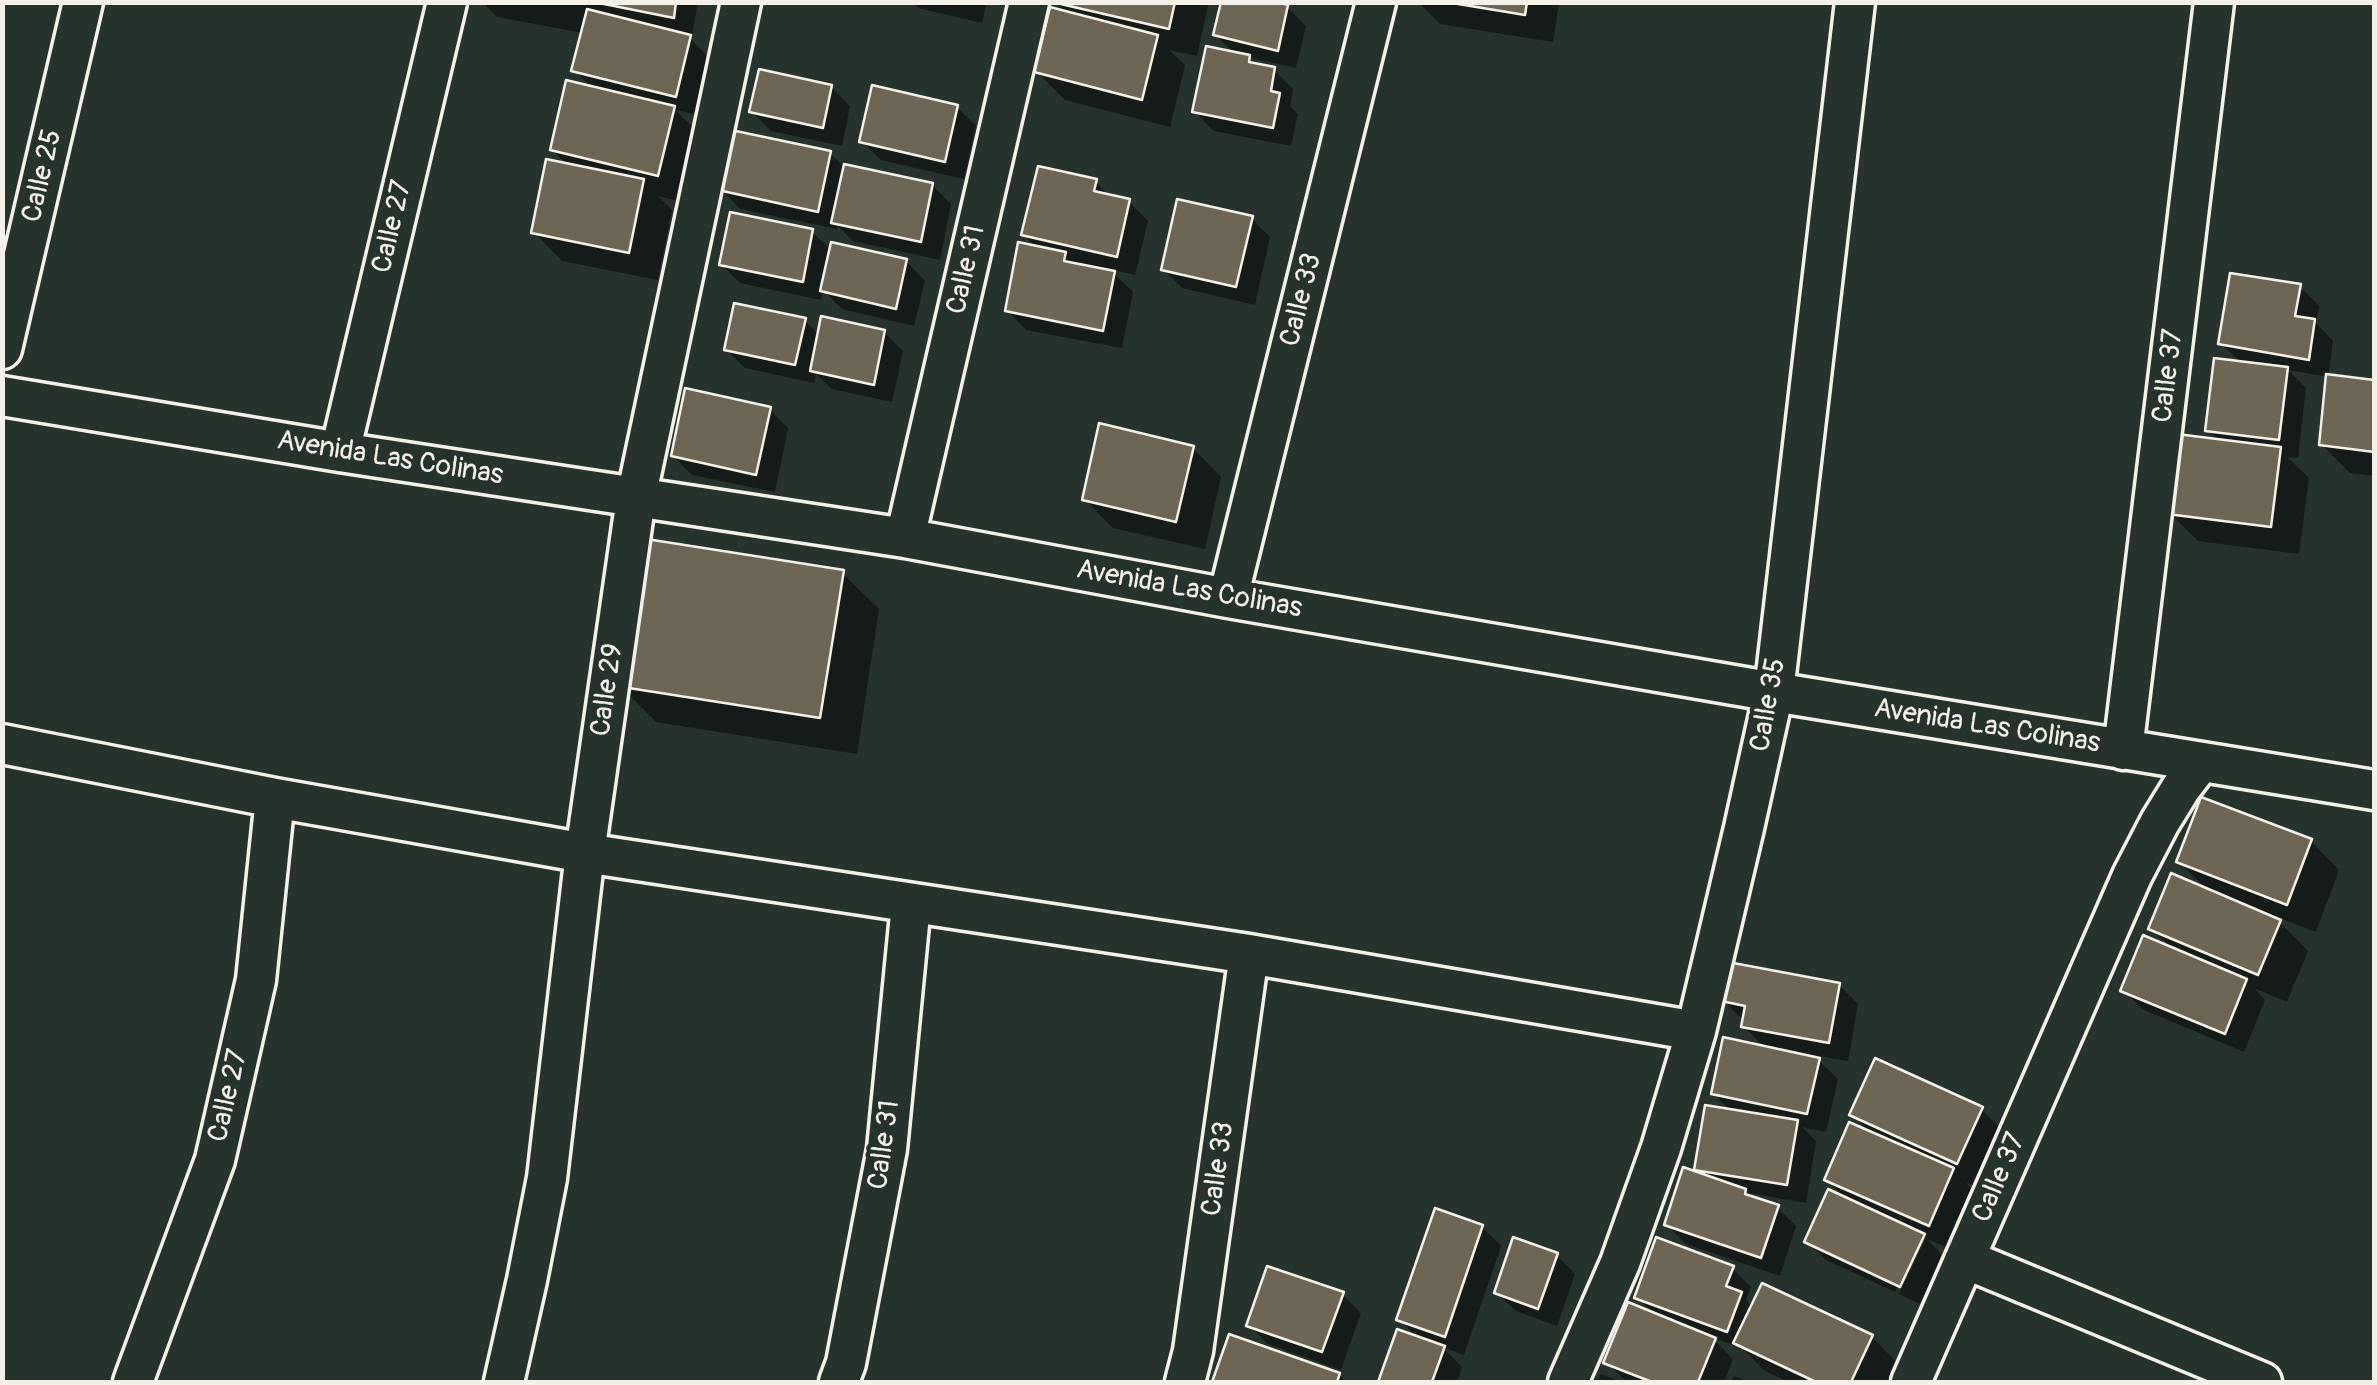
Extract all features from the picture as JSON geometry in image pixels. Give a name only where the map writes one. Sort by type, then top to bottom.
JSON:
[{"type":"street","name":"Calle 25","points":[[2,349],[83,2]]},
{"type":"street","name":"Calle 27","points":[[340,452],[446,2]]},
{"type":"street","name":"Calle 29","points":[[504,1382],[547,1178],[584,853],[636,498],[741,2]]},
{"type":"street","name":"Calle 31","points":[[905,538],[1028,2]]},
{"type":"street","name":"Calle 33","points":[[1228,598],[1376,2]]},
{"type":"street","name":"Calle 35","points":[[1568,1382],[1626,1246],[1696,1031],[1774,692],[1855,2]]},
{"type":"street","name":"Calle 37","points":[[2123,750],[2214,2]]},
{"type":"street","name":"Avenida Las Colinas","points":[[2,396],[905,538],[1774,692],[2374,790]]},
{"type":"street","points":[[2,744],[584,853],[1249,954],[1696,1031]]},
{"type":"street","name":"Calle 37","points":[[1911,1382],[2132,876],[2160,822],[2201,762]]},
{"type":"street","name":"Calle 27","points":[[134,1382],[215,1160],[256,980],[275,798]]},
{"type":"street","name":"Calle 31","points":[[839,1382],[846,1363],[887,1149],[911,904]]},
{"type":"street","name":"Calle 33","points":[[1185,1382],[1193,1351],[1249,954]]},
{"type":"street","points":[[1965,1258],[2262,1382]]},
{"type":"building","points":[[594,2],[676,2],[674,18]]},
{"type":"building","points":[[1052,2],[1175,2],[1169,29]]},
{"type":"building","points":[[1221,2],[1288,5],[1278,51],[1213,35]]},
{"type":"building","points":[[1446,2],[1527,2],[1525,15]]},
{"type":"building","points":[[1050,7],[1158,35],[1142,100],[1034,72]]},
{"type":"building","points":[[587,9],[691,35],[676,97],[571,71]]},
{"type":"building","points":[[1206,46],[1250,55],[1249,62],[1275,67],[1271,91],[1280,93],[1273,128],[1192,112]]},
{"type":"building","points":[[759,69],[832,85],[823,128],[749,112]]},
{"type":"building","points":[[566,80],[675,106],[658,176],[550,150]]},
{"type":"building","points":[[872,85],[958,105],[945,162],[859,142]]},
{"type":"building","points":[[731,130],[831,151],[818,212],[718,190]]},
{"type":"building","points":[[546,159],[644,179],[629,253],[531,233]]},
{"type":"building","points":[[844,164],[933,183],[921,242],[831,223]]},
{"type":"building","points":[[1038,166],[1097,179],[1094,191],[1130,199],[1117,257],[1021,235]]},
{"type":"building","points":[[1177,199],[1253,216],[1236,287],[1161,270]]},
{"type":"building","points":[[730,212],[813,229],[803,282],[719,265]]},
{"type":"building","points":[[831,242],[907,259],[896,309],[820,291]]},
{"type":"building","points":[[1018,242],[1066,252],[1064,261],[1115,271],[1103,331],[1005,311]]},
{"type":"building","points":[[2230,273],[2301,284],[2295,316],[2315,319],[2309,360],[2218,344]]},
{"type":"building","points":[[734,303],[806,318],[795,365],[724,350]]},
{"type":"building","points":[[821,316],[885,330],[874,385],[810,371]]},
{"type":"building","points":[[2214,358],[2288,367],[2279,440],[2205,431]]},
{"type":"building","points":[[2326,374],[2374,380],[2374,452],[2319,445]]},
{"type":"building","points":[[685,388],[771,407],[756,475],[671,456]]},
{"type":"building","points":[[1099,423],[1194,446],[1176,522],[1082,500]]},
{"type":"building","points":[[2177,434],[2281,447],[2271,527],[2167,514]]},
{"type":"building","points":[[640,538],[844,570],[820,718],[616,686]]},
{"type":"building","points":[[2201,797],[2312,839],[2287,905],[2176,862]]},
{"type":"building","points":[[2171,873],[2281,920],[2258,975],[2148,929]]},
{"type":"building","points":[[2143,935],[2247,979],[2225,1034],[2120,991]]},
{"type":"building","points":[[1728,962],[1840,983],[1829,1043],[1741,1027],[1745,1006],[1721,1001]]},
{"type":"building","points":[[1723,1037],[1820,1058],[1807,1114],[1711,1094]]},
{"type":"building","points":[[1875,1058],[1983,1107],[1957,1164],[1849,1115]]},
{"type":"building","points":[[1705,1105],[1798,1120],[1787,1185],[1694,1170]]},
{"type":"building","points":[[1849,1122],[1954,1168],[1929,1226],[1824,1180]]},
{"type":"building","points":[[1683,1167],[1779,1205],[1761,1258],[1664,1225]]},
{"type":"building","points":[[1828,1189],[1925,1234],[1900,1287],[1804,1242]]},
{"type":"building","points":[[1435,1208],[1483,1225],[1445,1337],[1396,1320]]},
{"type":"building","points":[[1513,1237],[1558,1253],[1538,1309],[1494,1293]]},
{"type":"building","points":[[1656,1237],[1734,1266],[1726,1286],[1742,1292],[1727,1332],[1634,1298]]},
{"type":"building","points":[[1267,1266],[1344,1292],[1322,1352],[1246,1326]]},
{"type":"building","points":[[1762,1283],[1873,1335],[1851,1382],[1816,1382],[1733,1343]]},
{"type":"building","points":[[1628,1302],[1716,1338],[1698,1382],[1652,1382],[1603,1363]]},
{"type":"building","points":[[1397,1329],[1445,1346],[1432,1382],[1378,1382]]},
{"type":"building","points":[[1229,1334],[1340,1373],[1337,1382],[1212,1382]]}]
